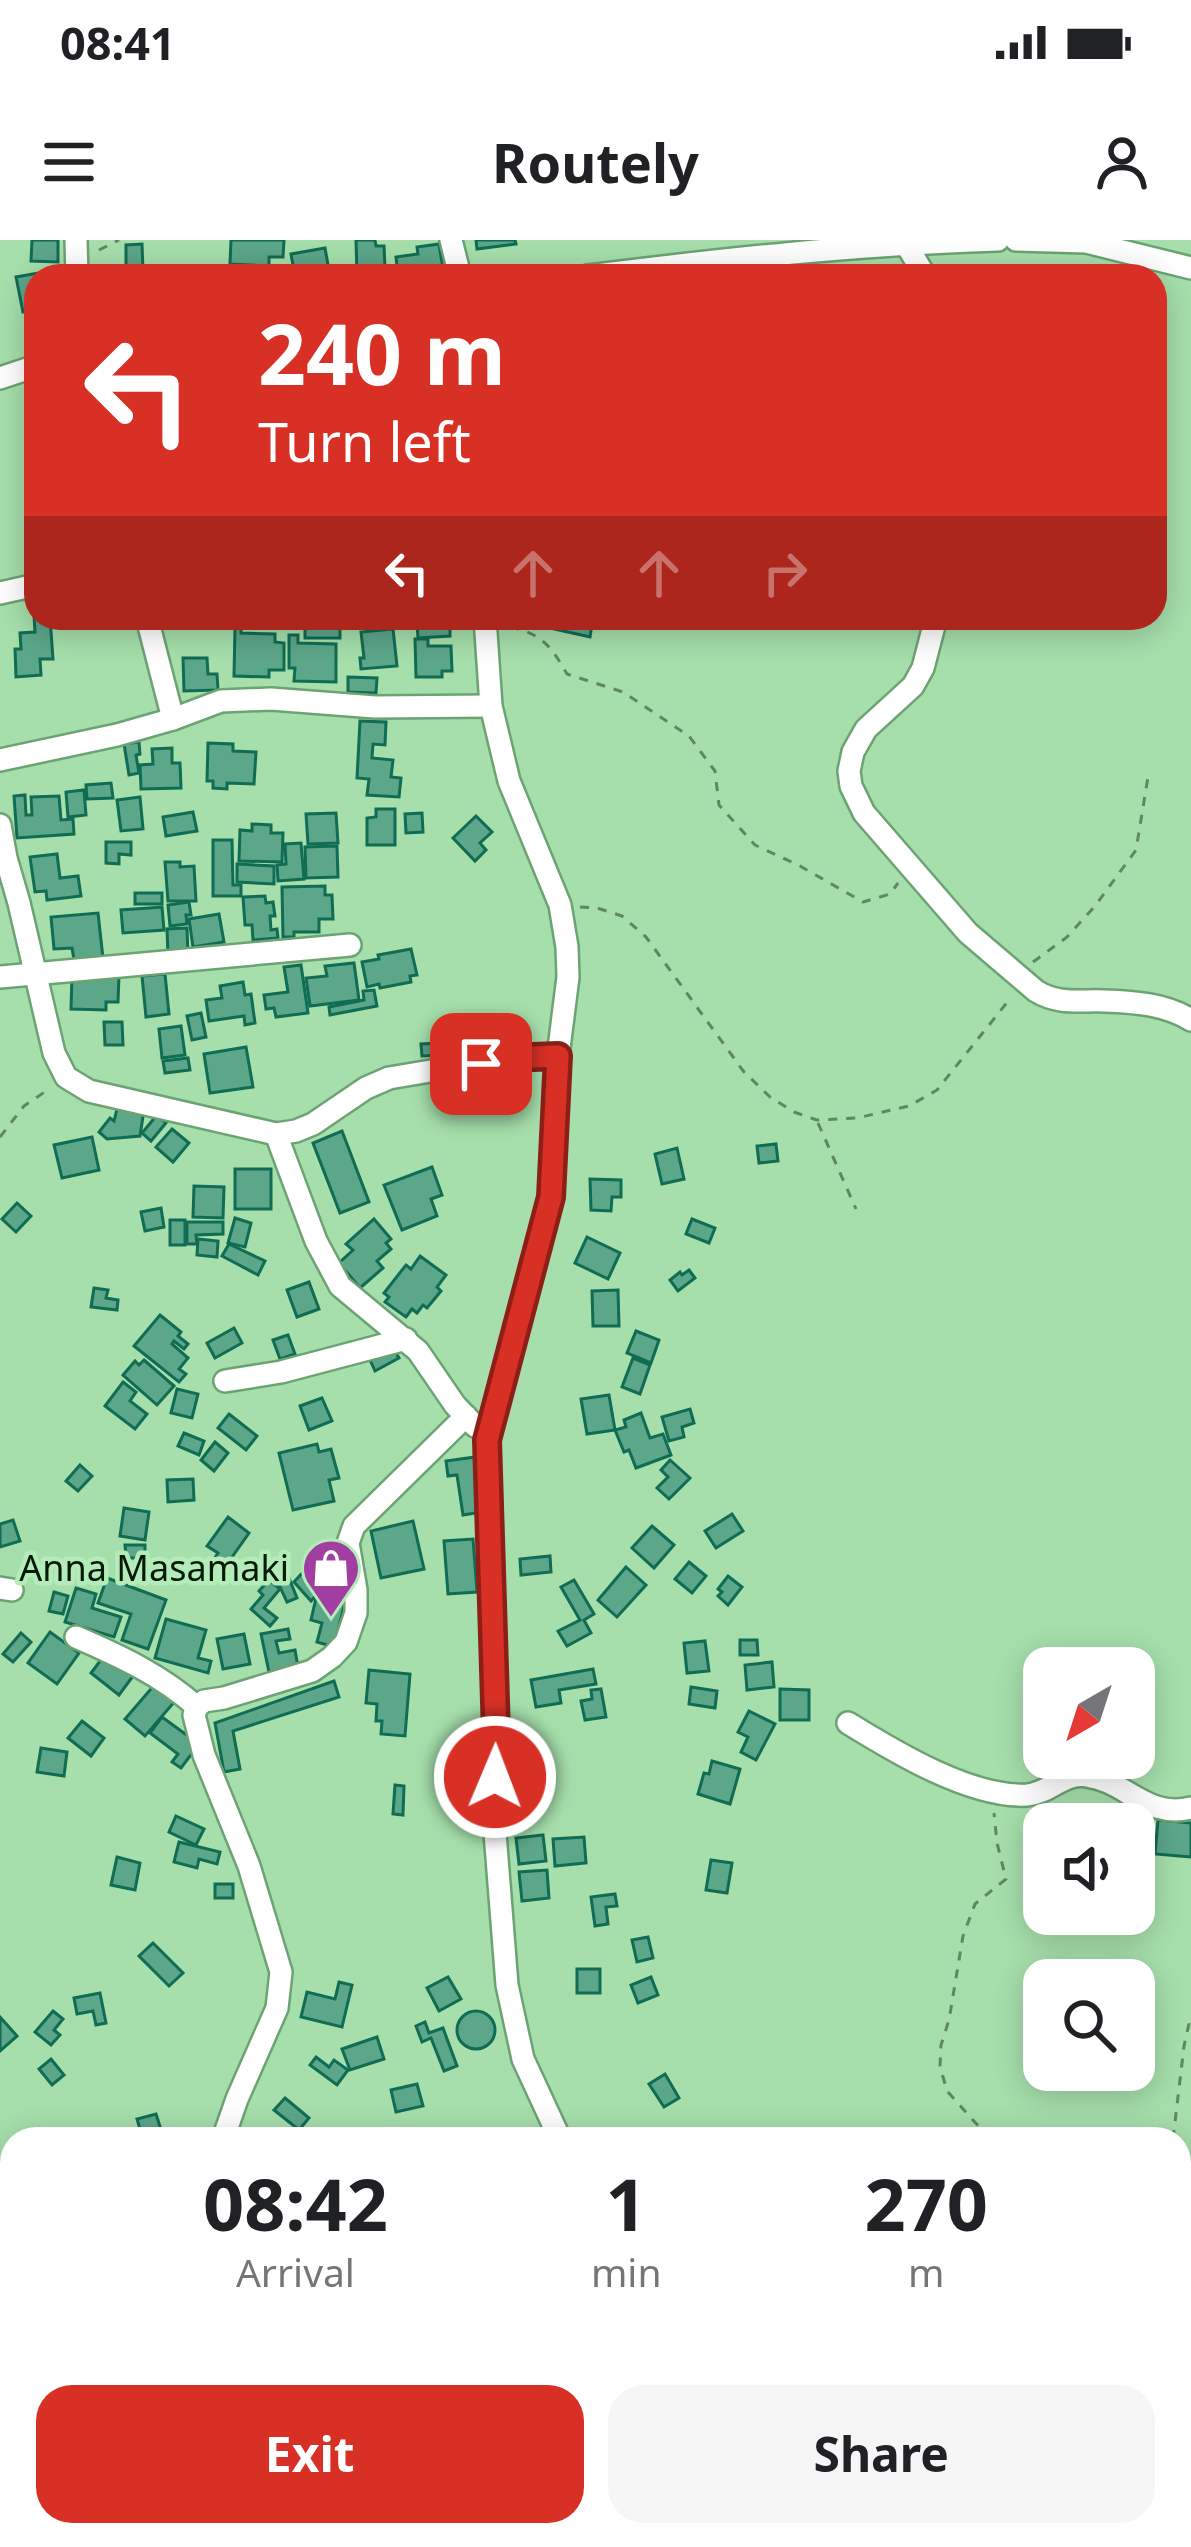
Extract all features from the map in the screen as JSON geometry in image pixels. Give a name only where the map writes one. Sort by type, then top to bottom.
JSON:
[{"type":"street","points":[[640,264],[696,251],[998,240]]},
{"type":"street","points":[[1016,240],[1086,242],[1191,268]]},
{"type":"street","points":[[906,244],[918,264]]},
{"type":"street","points":[[150,630],[173,719]]},
{"type":"street","points":[[486,630],[491,706],[509,781],[560,905],[567,946],[551,1197],[487,1440],[494,1820],[507,1985],[524,2059],[555,2127]]},
{"type":"street","points":[[933,630],[913,686],[866,729],[853,752],[851,787],[864,813],[968,933],[1048,998],[1155,1004],[1191,1020]]},
{"type":"street","points":[[0,760],[117,735],[221,701],[491,706]]},
{"type":"street","points":[[0,825],[54,1053],[66,1077],[89,1091],[276,1134],[313,1124],[389,1078],[508,1058],[558,1056]]},
{"type":"street","points":[[0,977],[350,945]]},
{"type":"street","points":[[276,1134],[316,1241],[340,1286],[418,1351],[487,1440]]},
{"type":"street","points":[[225,1381],[281,1372],[406,1339]]},
{"type":"street","points":[[227,2127],[277,2008],[281,1972],[249,1866],[204,1755],[194,1715],[204,1701],[312,1671],[346,1642],[356,1613],[349,1544],[354,1526],[466,1416]]},
{"type":"street","points":[[76,1637],[136,1664],[197,1707]]},
{"type":"street","points":[[848,1723],[900,1755],[992,1793],[1040,1794],[1080,1774],[1145,1804],[1176,1812],[1191,1808]]},
{"type":"path","points":[[524,630],[555,653],[567,674],[622,692],[689,736],[716,771],[718,805],[754,845],[863,902],[890,894],[910,866]]},
{"type":"path","points":[[560,905],[622,916],[646,937],[743,1072],[770,1097],[817,1120],[857,1118],[909,1106],[938,1090],[977,1043],[1020,976],[1095,906],[1136,850],[1149,771]]},
{"type":"path","points":[[0,1138],[24,1106],[66,1077]]},
{"type":"path","points":[[817,1120],[856,1209]]},
{"type":"path","points":[[979,2127],[947,2091],[940,2066],[969,1920],[975,1904],[1006,1879],[992,1793]]},
{"type":"path","points":[[1174,2127],[1191,2015]]},
{"type":"building","points":[[32,240],[58,240],[58,262],[31,261]]},
{"type":"building","points":[[231,240],[284,240],[283,257],[269,257],[269,264],[230,264]]},
{"type":"building","points":[[356,240],[375,240],[376,246],[384,246],[385,264],[357,264]]},
{"type":"building","points":[[476,240],[515,240],[516,244],[477,249]]},
{"type":"building","points":[[142,244],[143,264],[126,264],[126,245]]},
{"type":"building","points":[[439,244],[442,264],[397,264],[396,257],[418,254],[417,247]]},
{"type":"building","points":[[325,248],[328,264],[293,264],[291,254]]},
{"type":"building","points":[[24,276],[23,312],[16,277]]},
{"type":"building","points":[[51,630],[53,659],[40,659],[41,675],[16,677],[20,633]]},
{"type":"building","points":[[235,630],[275,634],[275,642],[284,643],[284,670],[269,670],[269,677],[234,676]]},
{"type":"building","points":[[305,630],[340,630],[340,638],[305,638]]},
{"type":"building","points":[[393,630],[397,666],[361,669],[361,632]]},
{"type":"building","points":[[417,630],[450,630],[450,636],[418,638]]},
{"type":"building","points":[[559,630],[591,630],[590,637]]},
{"type":"building","points":[[289,635],[298,635],[298,643],[336,644],[336,682],[294,681]]},
{"type":"building","points":[[415,639],[428,639],[428,646],[451,646],[452,671],[442,671],[442,677],[416,677]]},
{"type":"building","points":[[183,658],[207,658],[208,674],[217,674],[218,690],[184,691]]},
{"type":"building","points":[[348,677],[377,678],[376,693],[348,692]]},
{"type":"building","points":[[360,721],[386,722],[385,745],[373,744],[372,758],[393,760],[391,777],[401,778],[399,797],[367,795],[369,779],[357,778]]},
{"type":"building","points":[[139,742],[139,773],[129,775],[124,744]]},
{"type":"building","points":[[208,743],[233,744],[233,751],[256,752],[254,784],[227,783],[227,789],[213,788],[213,781],[207,781]]},
{"type":"building","points":[[172,748],[172,763],[180,763],[181,788],[141,789],[140,765],[153,764],[152,749]]},
{"type":"building","points":[[111,783],[113,798],[87,799],[86,785]]},
{"type":"building","points":[[84,790],[86,815],[68,817],[66,792]]},
{"type":"building","points":[[25,795],[26,815],[32,815],[31,797],[59,796],[61,820],[73,819],[74,834],[17,838],[14,796]]},
{"type":"building","points":[[140,797],[143,829],[121,831],[117,800]]},
{"type":"building","points":[[376,809],[395,809],[395,845],[367,845],[367,818],[376,817]]},
{"type":"building","points":[[193,812],[197,831],[166,836],[163,817]]},
{"type":"building","points":[[336,813],[338,843],[308,844],[306,814]]},
{"type":"building","points":[[422,813],[423,832],[406,833],[405,814]]},
{"type":"building","points":[[476,816],[492,832],[480,843],[486,850],[475,861],[453,838]]},
{"type":"building","points":[[252,824],[271,825],[271,833],[283,833],[282,862],[239,861],[240,830],[252,831]]},
{"type":"building","points":[[213,840],[232,840],[233,885],[241,885],[241,896],[213,896]]},
{"type":"building","points":[[106,842],[131,842],[131,855],[119,854],[119,864],[106,863]]},
{"type":"building","points":[[301,843],[304,879],[278,881],[277,865],[286,864],[285,844]]},
{"type":"building","points":[[337,846],[338,877],[306,878],[305,847]]},
{"type":"building","points":[[57,854],[60,878],[78,876],[81,896],[47,900],[46,891],[35,892],[30,857]]},
{"type":"building","points":[[165,862],[194,866],[196,901],[168,901]]},
{"type":"building","points":[[237,864],[274,866],[274,884],[237,882]]},
{"type":"building","points":[[325,886],[325,895],[332,895],[333,919],[319,919],[319,932],[283,937],[282,887]]},
{"type":"building","points":[[135,893],[162,893],[162,904],[135,904]]},
{"type":"building","points":[[265,896],[266,903],[273,902],[271,930],[277,929],[278,938],[253,940],[252,925],[245,925],[243,897]]},
{"type":"building","points":[[189,902],[187,924],[170,926],[168,905]]},
{"type":"building","points":[[162,907],[164,930],[123,933],[121,910]]},
{"type":"building","points":[[98,913],[103,958],[74,960],[72,948],[54,949],[51,917]]},
{"type":"building","points":[[219,914],[224,942],[193,947],[189,919]]},
{"type":"building","points":[[187,928],[188,955],[168,955],[167,929]]},
{"type":"building","points":[[411,949],[417,975],[410,976],[411,982],[367,987],[362,962]]},
{"type":"building","points":[[354,963],[359,1000],[310,1006],[306,978],[327,976],[325,966]]},
{"type":"building","points":[[301,965],[308,1013],[276,1017],[274,1008],[266,1009],[264,995],[288,992],[284,967]]},
{"type":"building","points":[[165,974],[169,1014],[146,1017],[142,976]]},
{"type":"building","points":[[72,975],[119,976],[118,1002],[106,1002],[106,1010],[71,1009]]},
{"type":"building","points":[[243,982],[245,995],[251,994],[255,1023],[245,1025],[244,1016],[209,1021],[206,1000],[222,998],[220,986]]},
{"type":"building","points":[[374,990],[377,1006],[330,1015],[329,1007],[364,1000],[363,991]]},
{"type":"building","points":[[201,1013],[206,1037],[192,1040],[187,1016]]},
{"type":"building","points":[[104,1022],[122,1022],[123,1045],[105,1045]]},
{"type":"building","points":[[181,1026],[185,1055],[162,1058],[159,1029]]},
{"type":"building","points":[[440,1043],[441,1055],[422,1056],[421,1044]]},
{"type":"building","points":[[246,1047],[253,1087],[210,1093],[204,1054]]},
{"type":"building","points":[[188,1058],[190,1070],[165,1073],[163,1061]]},
{"type":"building","points":[[117,1109],[144,1110],[140,1136],[107,1139],[99,1132],[110,1118],[114,1121]]},
{"type":"building","points":[[157,1115],[166,1123],[151,1141],[142,1133]]},
{"type":"building","points":[[172,1129],[189,1143],[173,1162],[156,1147]]},
{"type":"building","points":[[342,1131],[369,1202],[340,1213],[313,1143]]},
{"type":"building","points":[[92,1137],[99,1170],[62,1178],[54,1145]]},
{"type":"building","points":[[776,1144],[778,1161],[759,1163],[757,1146]]},
{"type":"building","points":[[677,1148],[684,1179],[662,1184],[655,1154]]},
{"type":"building","points":[[432,1167],[442,1195],[431,1199],[437,1216],[402,1230],[384,1185]]},
{"type":"building","points":[[235,1169],[271,1169],[271,1209],[235,1209]]},
{"type":"building","points":[[590,1179],[621,1180],[621,1197],[612,1197],[611,1211],[591,1210]]},
{"type":"building","points":[[194,1186],[224,1187],[223,1218],[193,1217]]},
{"type":"building","points":[[17,1203],[31,1216],[16,1232],[2,1219]]},
{"type":"building","points":[[161,1208],[164,1227],[145,1231],[141,1212]]},
{"type":"building","points":[[235,1218],[251,1223],[245,1247],[228,1243]]},
{"type":"building","points":[[374,1219],[391,1239],[386,1243],[391,1249],[377,1261],[383,1268],[360,1288],[339,1263],[353,1250],[346,1244]]},
{"type":"building","points":[[692,1219],[715,1228],[709,1243],[686,1234]]},
{"type":"building","points":[[170,1220],[185,1220],[185,1245],[170,1245]]},
{"type":"building","points":[[187,1222],[223,1222],[223,1234],[196,1235],[197,1244],[187,1244]]},
{"type":"building","points":[[587,1237],[620,1253],[608,1279],[575,1263]]},
{"type":"building","points":[[198,1239],[218,1241],[217,1257],[197,1255]]},
{"type":"building","points":[[229,1244],[265,1261],[258,1275],[222,1256]]},
{"type":"building","points":[[420,1256],[446,1275],[437,1287],[441,1291],[427,1308],[423,1305],[417,1313],[412,1309],[406,1317],[385,1302],[389,1297],[384,1293],[406,1265],[411,1269]]},
{"type":"building","points":[[689,1270],[695,1278],[678,1291],[670,1280]]},
{"type":"building","points":[[309,1282],[319,1309],[297,1317],[287,1290]]},
{"type":"building","points":[[94,1288],[108,1290],[106,1298],[118,1300],[117,1310],[91,1307]]},
{"type":"building","points":[[618,1290],[619,1326],[593,1326],[592,1291]]},
{"type":"building","points":[[160,1315],[188,1344],[184,1349],[172,1344],[188,1358],[179,1369],[186,1374],[179,1382],[134,1346]]},
{"type":"building","points":[[234,1328],[242,1343],[215,1358],[207,1343]]},
{"type":"building","points":[[636,1331],[659,1340],[651,1363],[627,1353]]},
{"type":"building","points":[[288,1335],[295,1354],[280,1359],[273,1340]]},
{"type":"building","points":[[393,1348],[399,1358],[375,1371],[370,1360]]},
{"type":"building","points":[[633,1358],[650,1365],[640,1394],[622,1387]]},
{"type":"building","points":[[144,1360],[174,1386],[157,1405],[123,1375],[135,1361],[139,1365]]},
{"type":"building","points":[[123,1382],[136,1392],[130,1401],[147,1414],[135,1429],[105,1406]]},
{"type":"building","points":[[177,1389],[198,1394],[192,1418],[171,1413]]},
{"type":"building","points":[[609,1395],[615,1430],[587,1434],[581,1399]]},
{"type":"building","points":[[322,1398],[332,1421],[309,1430],[300,1406]]},
{"type":"building","points":[[690,1409],[694,1423],[682,1427],[684,1437],[669,1441],[662,1417]]},
{"type":"building","points":[[641,1413],[650,1438],[663,1434],[671,1455],[636,1468],[615,1430]]},
{"type":"building","points":[[229,1414],[257,1436],[246,1450],[218,1428]]},
{"type":"building","points":[[184,1433],[204,1441],[199,1455],[178,1446]]},
{"type":"building","points":[[215,1442],[228,1453],[214,1471],[201,1460]]},
{"type":"building","points":[[317,1444],[319,1452],[331,1449],[339,1478],[329,1480],[334,1501],[293,1510],[279,1453]]},
{"type":"building","points":[[475,1457],[482,1512],[463,1515],[457,1475],[448,1476],[446,1461]]},
{"type":"building","points":[[670,1460],[690,1478],[669,1499],[657,1488],[668,1477],[661,1470]]},
{"type":"building","points":[[80,1465],[92,1476],[78,1491],[66,1481]]},
{"type":"building","points":[[193,1479],[194,1500],[168,1502],[167,1480]]},
{"type":"building","points":[[124,1508],[149,1512],[145,1540],[120,1536]]},
{"type":"building","points":[[732,1514],[743,1531],[716,1548],[705,1531]]},
{"type":"building","points":[[228,1517],[249,1533],[225,1567],[214,1559],[218,1553],[207,1546]]},
{"type":"building","points":[[13,1520],[20,1541],[0,1547],[0,1524]]},
{"type":"building","points":[[413,1521],[424,1569],[381,1578],[371,1531]]},
{"type":"building","points":[[652,1526],[674,1545],[654,1568],[632,1548]]},
{"type":"building","points":[[473,1539],[477,1592],[448,1594],[444,1541]]},
{"type":"building","points":[[125,1545],[145,1545],[145,1558],[126,1558]]},
{"type":"building","points":[[550,1556],[551,1572],[521,1575],[520,1559]]},
{"type":"building","points":[[343,1562],[346,1586],[333,1588],[331,1573],[323,1574],[322,1565]]},
{"type":"building","points":[[689,1562],[706,1576],[692,1593],[675,1579]]},
{"type":"building","points":[[626,1567],[646,1585],[617,1617],[598,1600]]},
{"type":"building","points":[[305,1570],[311,1576],[315,1571],[328,1583],[311,1601],[294,1582]]},
{"type":"building","points":[[287,1573],[297,1598],[287,1602],[276,1578]]},
{"type":"building","points":[[728,1576],[742,1587],[728,1605],[718,1596],[722,1592],[718,1589]]},
{"type":"building","points":[[107,1578],[166,1600],[148,1649],[122,1640],[131,1614],[98,1603]]},
{"type":"building","points":[[269,1580],[280,1589],[264,1608],[277,1618],[270,1626],[251,1609]]},
{"type":"building","points":[[574,1580],[594,1614],[584,1620],[591,1633],[567,1646],[558,1631],[580,1620],[561,1587]]},
{"type":"building","points":[[76,1588],[96,1594],[92,1608],[121,1617],[114,1637],[65,1622]]},
{"type":"building","points":[[331,1590],[347,1594],[334,1647],[317,1642],[322,1623],[311,1620],[316,1598],[328,1601]]},
{"type":"building","points":[[54,1592],[68,1596],[63,1614],[49,1611]]},
{"type":"building","points":[[166,1619],[206,1630],[198,1658],[211,1661],[208,1673],[155,1658]]},
{"type":"building","points":[[288,1629],[290,1639],[276,1641],[279,1653],[295,1650],[298,1667],[269,1672],[261,1634]]},
{"type":"building","points":[[50,1632],[79,1653],[57,1684],[28,1663]]},
{"type":"building","points":[[21,1633],[31,1642],[13,1662],[3,1654]]},
{"type":"building","points":[[244,1634],[250,1664],[223,1669],[217,1639]]},
{"type":"building","points":[[740,1640],[757,1640],[758,1655],[740,1655]]},
{"type":"building","points":[[705,1641],[709,1671],[687,1673],[684,1643]]},
{"type":"building","points":[[103,1657],[121,1670],[125,1664],[136,1672],[119,1695],[91,1673]]},
{"type":"building","points":[[772,1662],[774,1687],[747,1690],[745,1665]]},
{"type":"building","points":[[593,1669],[596,1684],[559,1690],[561,1703],[536,1707],[531,1680]]},
{"type":"building","points":[[369,1670],[410,1674],[405,1736],[381,1734],[377,1704],[366,1703]]},
{"type":"building","points":[[334,1681],[339,1697],[233,1731],[240,1769],[224,1772],[215,1723]]},
{"type":"building","points":[[156,1683],[176,1700],[145,1736],[125,1719]]},
{"type":"building","points":[[691,1687],[717,1691],[715,1708],[689,1704]]},
{"type":"building","points":[[601,1689],[606,1717],[585,1720],[581,1701],[592,1699],[591,1690]]},
{"type":"building","points":[[780,1689],[809,1690],[809,1720],[780,1720]]},
{"type":"building","points":[[749,1711],[775,1724],[756,1760],[741,1752],[748,1737],[738,1732]]},
{"type":"building","points":[[162,1717],[199,1744],[181,1768],[172,1762],[178,1754],[150,1733]]},
{"type":"building","points":[[82,1721],[104,1738],[91,1756],[68,1738]]},
{"type":"building","points":[[41,1748],[67,1752],[64,1776],[37,1772]]},
{"type":"building","points":[[712,1761],[740,1769],[730,1804],[698,1794]]},
{"type":"building","points":[[518,1778],[536,1786],[524,1812],[507,1804]]},
{"type":"building","points":[[395,1785],[404,1786],[403,1815],[393,1814]]},
{"type":"building","points":[[176,1816],[204,1829],[196,1845],[169,1832]]},
{"type":"building","points":[[1158,1820],[1191,1823],[1191,1857],[1155,1854]]},
{"type":"building","points":[[543,1835],[546,1861],[519,1864],[516,1838]]},
{"type":"building","points":[[584,1837],[586,1863],[555,1866],[553,1839]]},
{"type":"building","points":[[179,1842],[220,1852],[217,1864],[199,1859],[197,1868],[174,1862]]},
{"type":"building","points":[[117,1857],[140,1863],[135,1890],[111,1885]]},
{"type":"building","points":[[711,1860],[732,1863],[727,1893],[706,1890]]},
{"type":"building","points":[[547,1870],[549,1898],[522,1901],[519,1872]]},
{"type":"building","points":[[215,1884],[233,1884],[233,1898],[215,1898]]},
{"type":"building","points":[[615,1894],[617,1906],[606,1907],[608,1924],[595,1926],[591,1897]]},
{"type":"building","points":[[648,1937],[653,1958],[637,1962],[632,1940]]},
{"type":"building","points":[[153,1943],[183,1973],[169,1986],[139,1956]]},
{"type":"building","points":[[577,1969],[600,1969],[600,1993],[577,1993]]},
{"type":"building","points":[[448,1977],[461,1999],[439,2011],[427,1988]]},
{"type":"building","points":[[651,1977],[658,1995],[638,2003],[631,1985]]},
{"type":"building","points":[[339,1982],[352,1985],[342,2027],[301,2017],[307,1992],[335,1999]]},
{"type":"building","points":[[100,1993],[106,2023],[96,2025],[93,2011],[77,2014],[74,1998]]},
{"type":"building","points":[[53,2011],[63,2019],[54,2030],[60,2035],[51,2045],[35,2032]]},
{"type":"building","points":[[476,2011],[489,2017],[495,2030],[489,2043],[476,2049],[463,2043],[457,2030],[463,2017]]},
{"type":"building","points":[[0,2017],[17,2036],[0,2051]]},
{"type":"building","points":[[425,2022],[429,2033],[443,2028],[457,2066],[444,2071],[431,2038],[422,2042],[416,2026]]},
{"type":"building","points":[[377,2037],[384,2059],[350,2070],[342,2049]]},
{"type":"building","points":[[316,2057],[329,2067],[334,2060],[348,2070],[337,2085],[310,2065]]},
{"type":"building","points":[[51,2059],[64,2075],[52,2085],[39,2069]]},
{"type":"building","points":[[665,2074],[679,2098],[664,2107],[649,2084]]},
{"type":"building","points":[[417,2084],[423,2106],[396,2112],[391,2090]]},
{"type":"building","points":[[285,2098],[309,2118],[295,2127],[274,2110]]},
{"type":"building","points":[[156,2114],[160,2127],[139,2127],[137,2119]]},
{"type":"place","name":"Anna Masamaki","points":[[331,1619]]},
{"type":"route","points":[[481,1064],[558,1056],[551,1197],[487,1440],[495,1777]]}]
